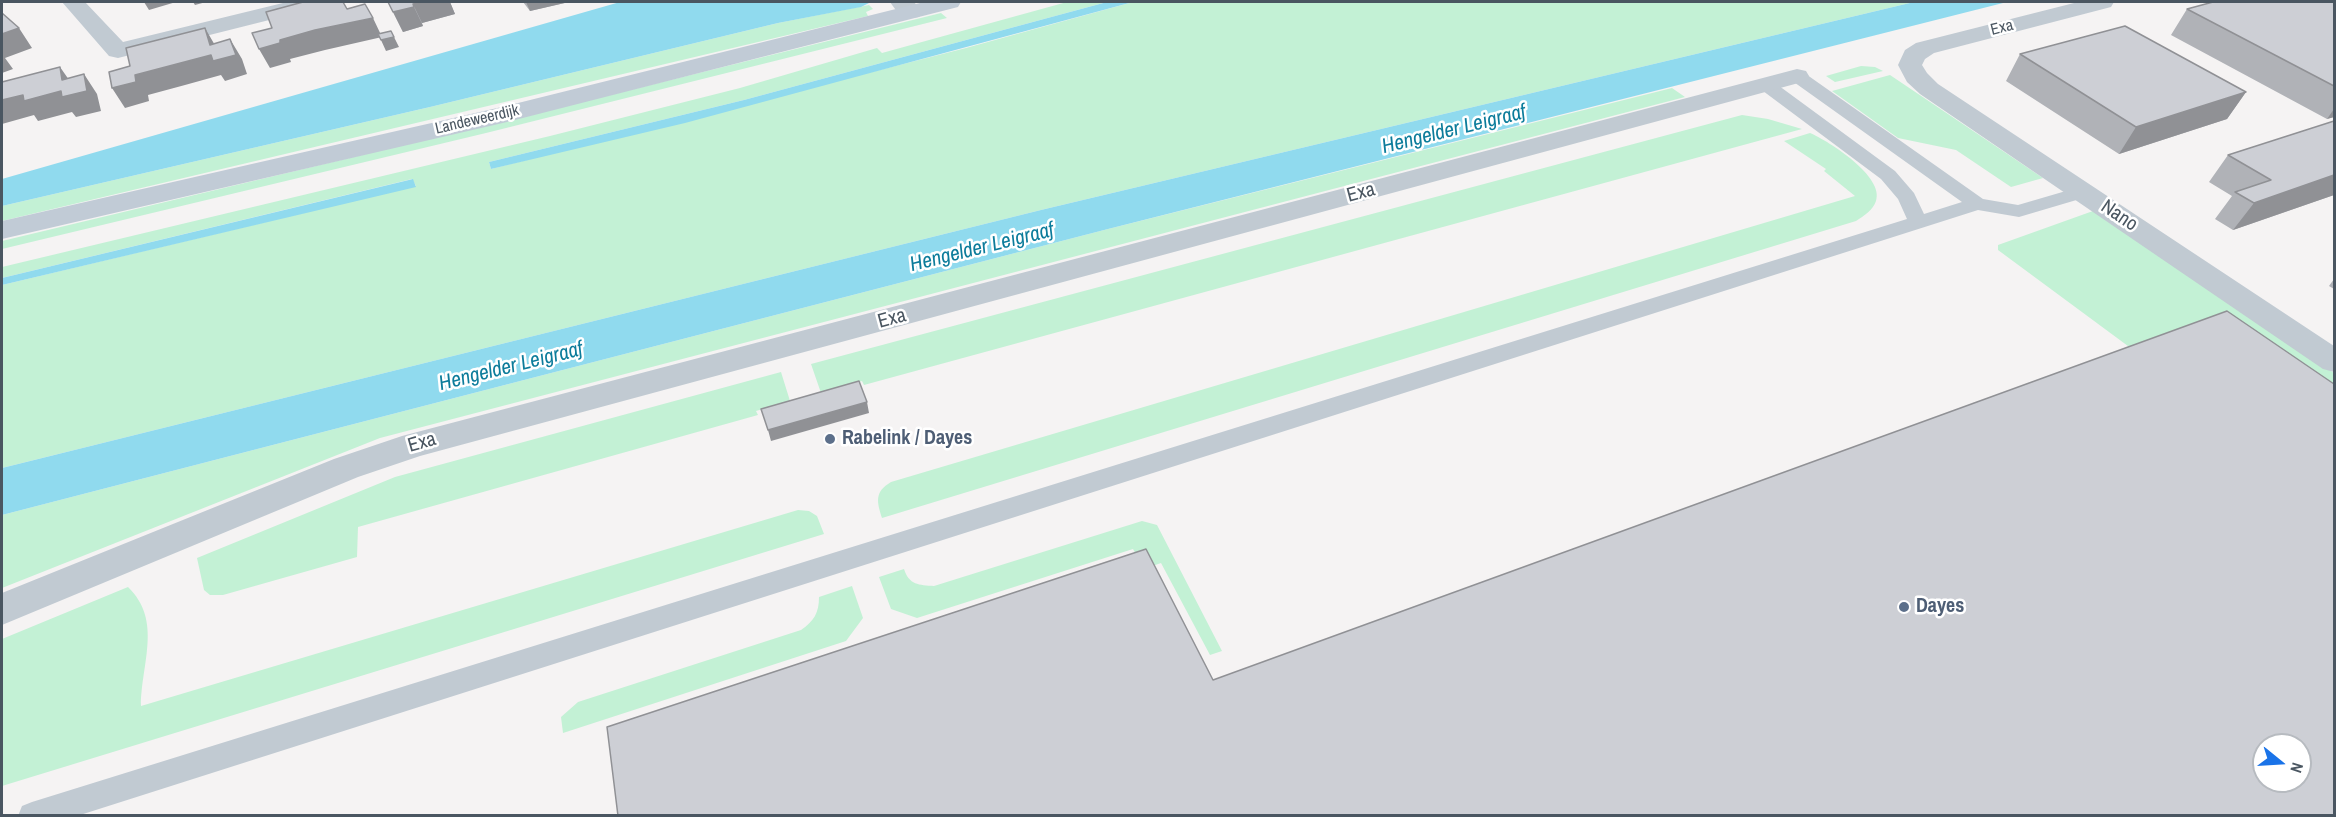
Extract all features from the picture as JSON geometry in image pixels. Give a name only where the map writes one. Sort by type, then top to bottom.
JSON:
[{"type":"street","points":[[73,2],[118,51],[313,2]]},
{"type":"street","name":"Landeweerdijk","points":[[2,230],[507,114],[906,7],[950,2]]},
{"type":"street","name":"Exa","points":[[1910,65],[1914,55],[1925,48],[2103,2]]},
{"type":"street","name":"Nano","points":[[1910,65],[1916,77],[1929,89],[2334,361]]},
{"type":"street","name":"Exa","points":[[2,609],[346,468],[414,445],[1797,76]]},
{"type":"lane","points":[[1797,76],[1977,204],[2019,211],[2083,192]]},
{"type":"lane","points":[[1765,84],[1888,175],[1907,197],[1918,222]]},
{"type":"lane","points":[[32,816],[1977,204]]},
{"type":"green space","points":[[1067,2],[1107,2],[744,100],[489,162],[491,169],[966,48],[1133,2],[1914,2],[1041,210],[2,468],[2,285],[416,186],[412,179],[2,278],[2,267],[550,136],[740,88],[877,48],[882,53]]},
{"type":"green space","points":[[869,5],[873,9],[866,12],[868,16],[2,221],[2,206],[430,107],[778,23]]},
{"type":"green space","points":[[941,13],[947,18],[486,133],[2,249],[2,241],[521,117]]},
{"type":"green space","points":[[1861,66],[1875,67],[1883,71],[1835,82],[1826,76]]},
{"type":"green space","points":[[1890,75],[2043,178],[2011,187],[1956,150],[1898,138],[1832,91]]},
{"type":"green space","points":[[1672,88],[1685,97],[380,438],[2,588],[2,515],[1108,229]]},
{"type":"green space","points":[[1742,115],[1768,119],[1802,129],[864,385],[862,381],[821,393],[811,364]]},
{"type":"green space","points":[[1810,133],[1854,161],[1872,181],[1877,192],[1875,204],[1856,221],[882,518],[879,494],[891,482],[1855,196],[1824,171],[1826,169],[1784,141]]},
{"type":"green space","points":[[2093,211],[2334,373],[2334,420],[2132,349],[1998,250],[1998,245]]},
{"type":"green space","points":[[781,372],[790,401],[756,411],[758,415],[358,527],[357,557],[223,595],[210,595],[204,590],[197,558],[395,477]]},
{"type":"green space","points":[[798,510],[809,511],[817,516],[824,534],[2,786],[2,639],[128,587],[139,600],[145,614],[147,629],[148,643],[141,706]]},
{"type":"green space","points":[[1142,521],[1157,525],[1222,651],[1210,655],[1161,563],[1144,569],[1133,549],[917,618],[891,609],[879,577],[904,569],[912,581],[934,586]]},
{"type":"green space","points":[[852,586],[863,618],[846,641],[563,733],[561,717],[578,702],[801,630],[815,616],[819,597]]},
{"type":"water","points":[[620,2],[871,2],[861,7],[778,23],[430,107],[2,206],[2,179]]},
{"type":"water","points":[[1107,2],[1133,2],[685,123],[491,169],[489,162],[744,100]]},
{"type":"water","name":"Hengelder Leigraaf","points":[[1914,2],[2007,2],[1108,229],[2,515],[2,468],[1041,210]]},
{"type":"water","points":[[413,179],[416,187],[2,285],[2,278]]},
{"type":"building","points":[[303,2],[343,2],[347,9],[365,4],[373,18],[315,30],[259,49],[252,33],[272,28],[266,12]]},
{"type":"building","points":[[388,2],[422,2],[413,4],[414,7],[393,12]]},
{"type":"building","points":[[2213,2],[2334,2],[2334,86],[2187,9]]},
{"type":"building","points":[[2,13],[19,28],[2,34]]},
{"type":"building","points":[[2125,26],[2246,92],[2136,127],[2020,54]]},
{"type":"building","points":[[205,28],[210,45],[230,39],[236,55],[213,61],[211,55],[135,75],[136,82],[112,88],[109,72],[130,66],[126,48]]},
{"type":"building","points":[[391,31],[394,37],[381,40],[378,34]]},
{"type":"building","points":[[60,67],[62,80],[84,74],[87,91],[62,97],[61,91],[24,101],[23,95],[2,100],[2,82]]},
{"type":"building","points":[[2334,121],[2334,175],[2254,203],[2235,192],[2271,180],[2228,155]]},
{"type":"building","points":[[2227,311],[2334,384],[2334,816],[618,816],[607,727],[1146,549],[1213,680]]},
{"type":"building","points":[[859,381],[867,402],[768,430],[761,409]]},
{"type":"place","name":"Rabelink / Dayes","points":[[830,439]]},
{"type":"place","name":"Dayes","points":[[1904,607]]}]
